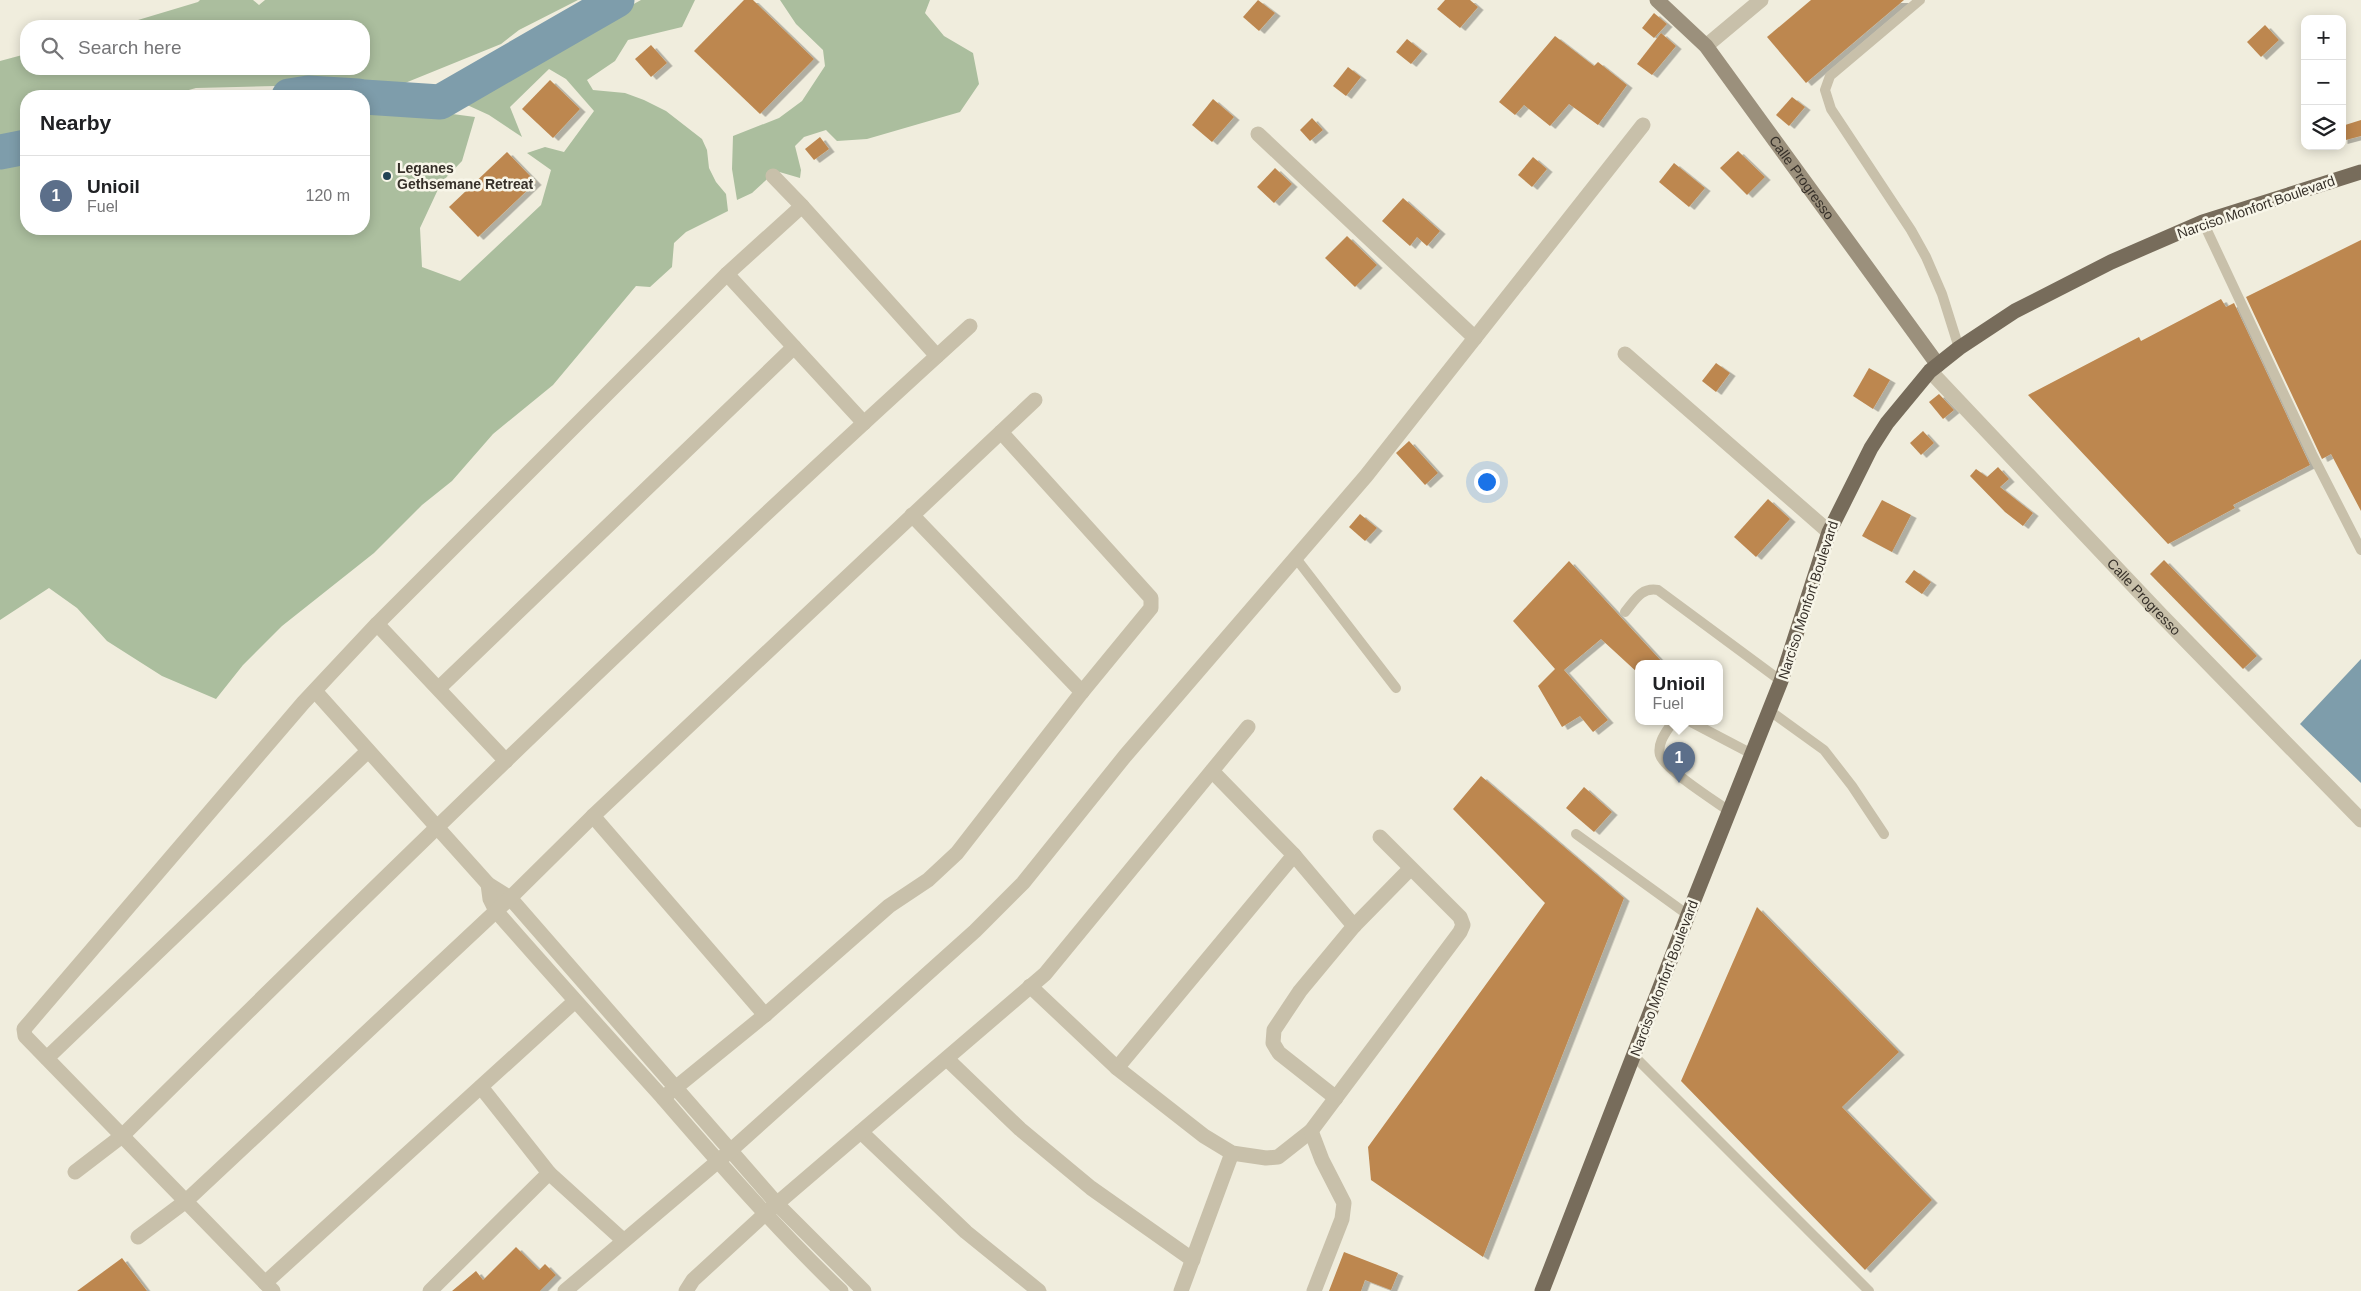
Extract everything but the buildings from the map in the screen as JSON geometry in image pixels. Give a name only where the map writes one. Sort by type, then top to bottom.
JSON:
[{"type":"main road","name":"Calle Progresso","points":[[1657,0],[1706,46],[1934,368]]},
{"type":"main road","name":"Narciso Monfort Boulevard","points":[[1542,1291],[1688,915],[1782,681],[1829,532],[1871,448],[1887,423],[1934,368],[1959,348],[2015,311],[2111,262],[2204,222],[2361,172]]},
{"type":"street","points":[[1706,46],[1762,0]]},
{"type":"street","points":[[565,1291],[730,1151],[967,937],[1023,883],[1125,756],[1294,557],[1366,476],[1643,125]]},
{"type":"street","points":[[1258,134],[1475,338]]},
{"type":"street","points":[[773,176],[937,356]]},
{"type":"street","points":[[574,1002],[269,1287],[25,1036],[24,1029],[315,691],[377,624],[727,274],[802,206]]},
{"type":"street","points":[[727,274],[864,423]]},
{"type":"street","points":[[75,1172],[122,1136],[506,761],[864,423],[970,326]]},
{"type":"street","points":[[439,688],[794,347]]},
{"type":"street","points":[[1625,354],[1829,532]]},
{"type":"street","name":"Calle Progresso","points":[[1934,368],[2155,608],[2361,820]]},
{"type":"street","points":[[138,1237],[186,1201],[510,898],[593,816],[1035,400]]},
{"type":"street","points":[[669,1094],[764,1015],[889,906],[928,880],[957,853],[1082,692],[1151,608],[1151,598],[1001,432]]},
{"type":"street","points":[[912,515],[1082,692]]},
{"type":"street","points":[[377,624],[506,761]]},
{"type":"street","points":[[315,691],[488,884],[510,898],[669,1094],[716,1161],[864,1291]]},
{"type":"street","points":[[686,1291],[693,1280],[772,1209],[1045,974],[1248,727]]},
{"type":"street","points":[[47,1058],[368,751]]},
{"type":"street","points":[[1212,771],[1294,855],[1354,926]]},
{"type":"street","points":[[593,816],[764,1015]]},
{"type":"street","points":[[1030,986],[1118,1068],[1204,1136],[1232,1153],[1278,1158],[1311,1131],[1460,932],[1463,925],[1460,917],[1380,837]]},
{"type":"street","points":[[1118,1068],[1294,855]]},
{"type":"street","points":[[1336,1098],[1279,1053],[1273,1043],[1274,1030],[1300,991],[1354,926],[1410,869]]},
{"type":"street","points":[[488,884],[490,899],[496,911],[574,1002],[730,1151],[772,1209],[840,1291]]},
{"type":"street","points":[[947,1058],[1020,1129],[1091,1188],[1193,1260]]},
{"type":"street","points":[[481,1087],[549,1173],[623,1240]]},
{"type":"street","points":[[1311,1131],[1322,1160],[1344,1203],[1342,1219],[1314,1291]]},
{"type":"street","points":[[861,1132],[966,1232],[1040,1291]]},
{"type":"street","points":[[1181,1291],[1232,1153]]},
{"type":"street","points":[[430,1291],[549,1173]]},
{"type":"lane","points":[[1920,0],[1830,76],[1826,90],[1831,109],[1911,230],[1926,257],[1942,294],[1959,348]]},
{"type":"lane","points":[[2204,222],[2312,454],[2361,550]]},
{"type":"lane","points":[[1294,557],[1396,688]]},
{"type":"lane","points":[[1625,612],[1642,591],[1658,590],[1782,681]]},
{"type":"lane","points":[[1770,711],[1824,750],[1852,786],[1884,834]]},
{"type":"lane","points":[[1671,725],[1661,738],[1660,754],[1667,766],[1729,811]]},
{"type":"lane","points":[[1697,725],[1752,754]]},
{"type":"lane","points":[[1576,834],[1688,915]]},
{"type":"lane","points":[[1634,1056],[1869,1291]]},
{"type":"green space","points":[[200,0],[253,0],[259,5],[265,0],[578,0],[519,30],[501,44],[405,83],[196,88],[189,90],[20,90],[20,141],[0,147],[0,61],[20,56],[20,75],[370,75],[370,20],[138,20]]},
{"type":"green space","points":[[641,0],[695,0],[682,27],[628,40],[615,61],[587,80],[593,90],[625,93],[666,111],[702,139],[707,150],[709,168],[716,182],[726,194],[728,211],[686,232],[674,243],[672,267],[650,287],[636,286],[553,385],[493,434],[452,481],[422,505],[374,553],[282,626],[243,665],[216,699],[162,676],[107,641],[77,608],[49,588],[0,620],[0,163],[20,159],[20,235],[370,235],[370,107],[475,117],[462,161],[441,183],[420,228],[422,267],[460,281],[541,205],[551,170],[527,153],[545,147],[564,152],[594,111],[566,79],[549,69],[510,107],[522,137],[489,115],[465,104],[588,29]]},
{"type":"green space","points":[[780,0],[930,0],[925,13],[944,36],[973,53],[979,84],[960,112],[867,139],[837,141],[826,130],[804,137],[795,146],[801,170],[800,178],[776,171],[752,193],[737,200],[732,169],[733,136],[779,118],[802,101],[825,66],[823,50],[796,24]]},
{"type":"water","points":[[2361,659],[2361,783],[2300,724]]},
{"type":"waterway","points":[[370,97],[440,102],[617,0]]},
{"type":"waterway","points":[[0,152],[20,148]]},
{"type":"place","name":"Leganes Gethsemane Retreat","points":[[387,176]]},
{"type":"place","name":"Unioil","points":[[1679,783]]}]
